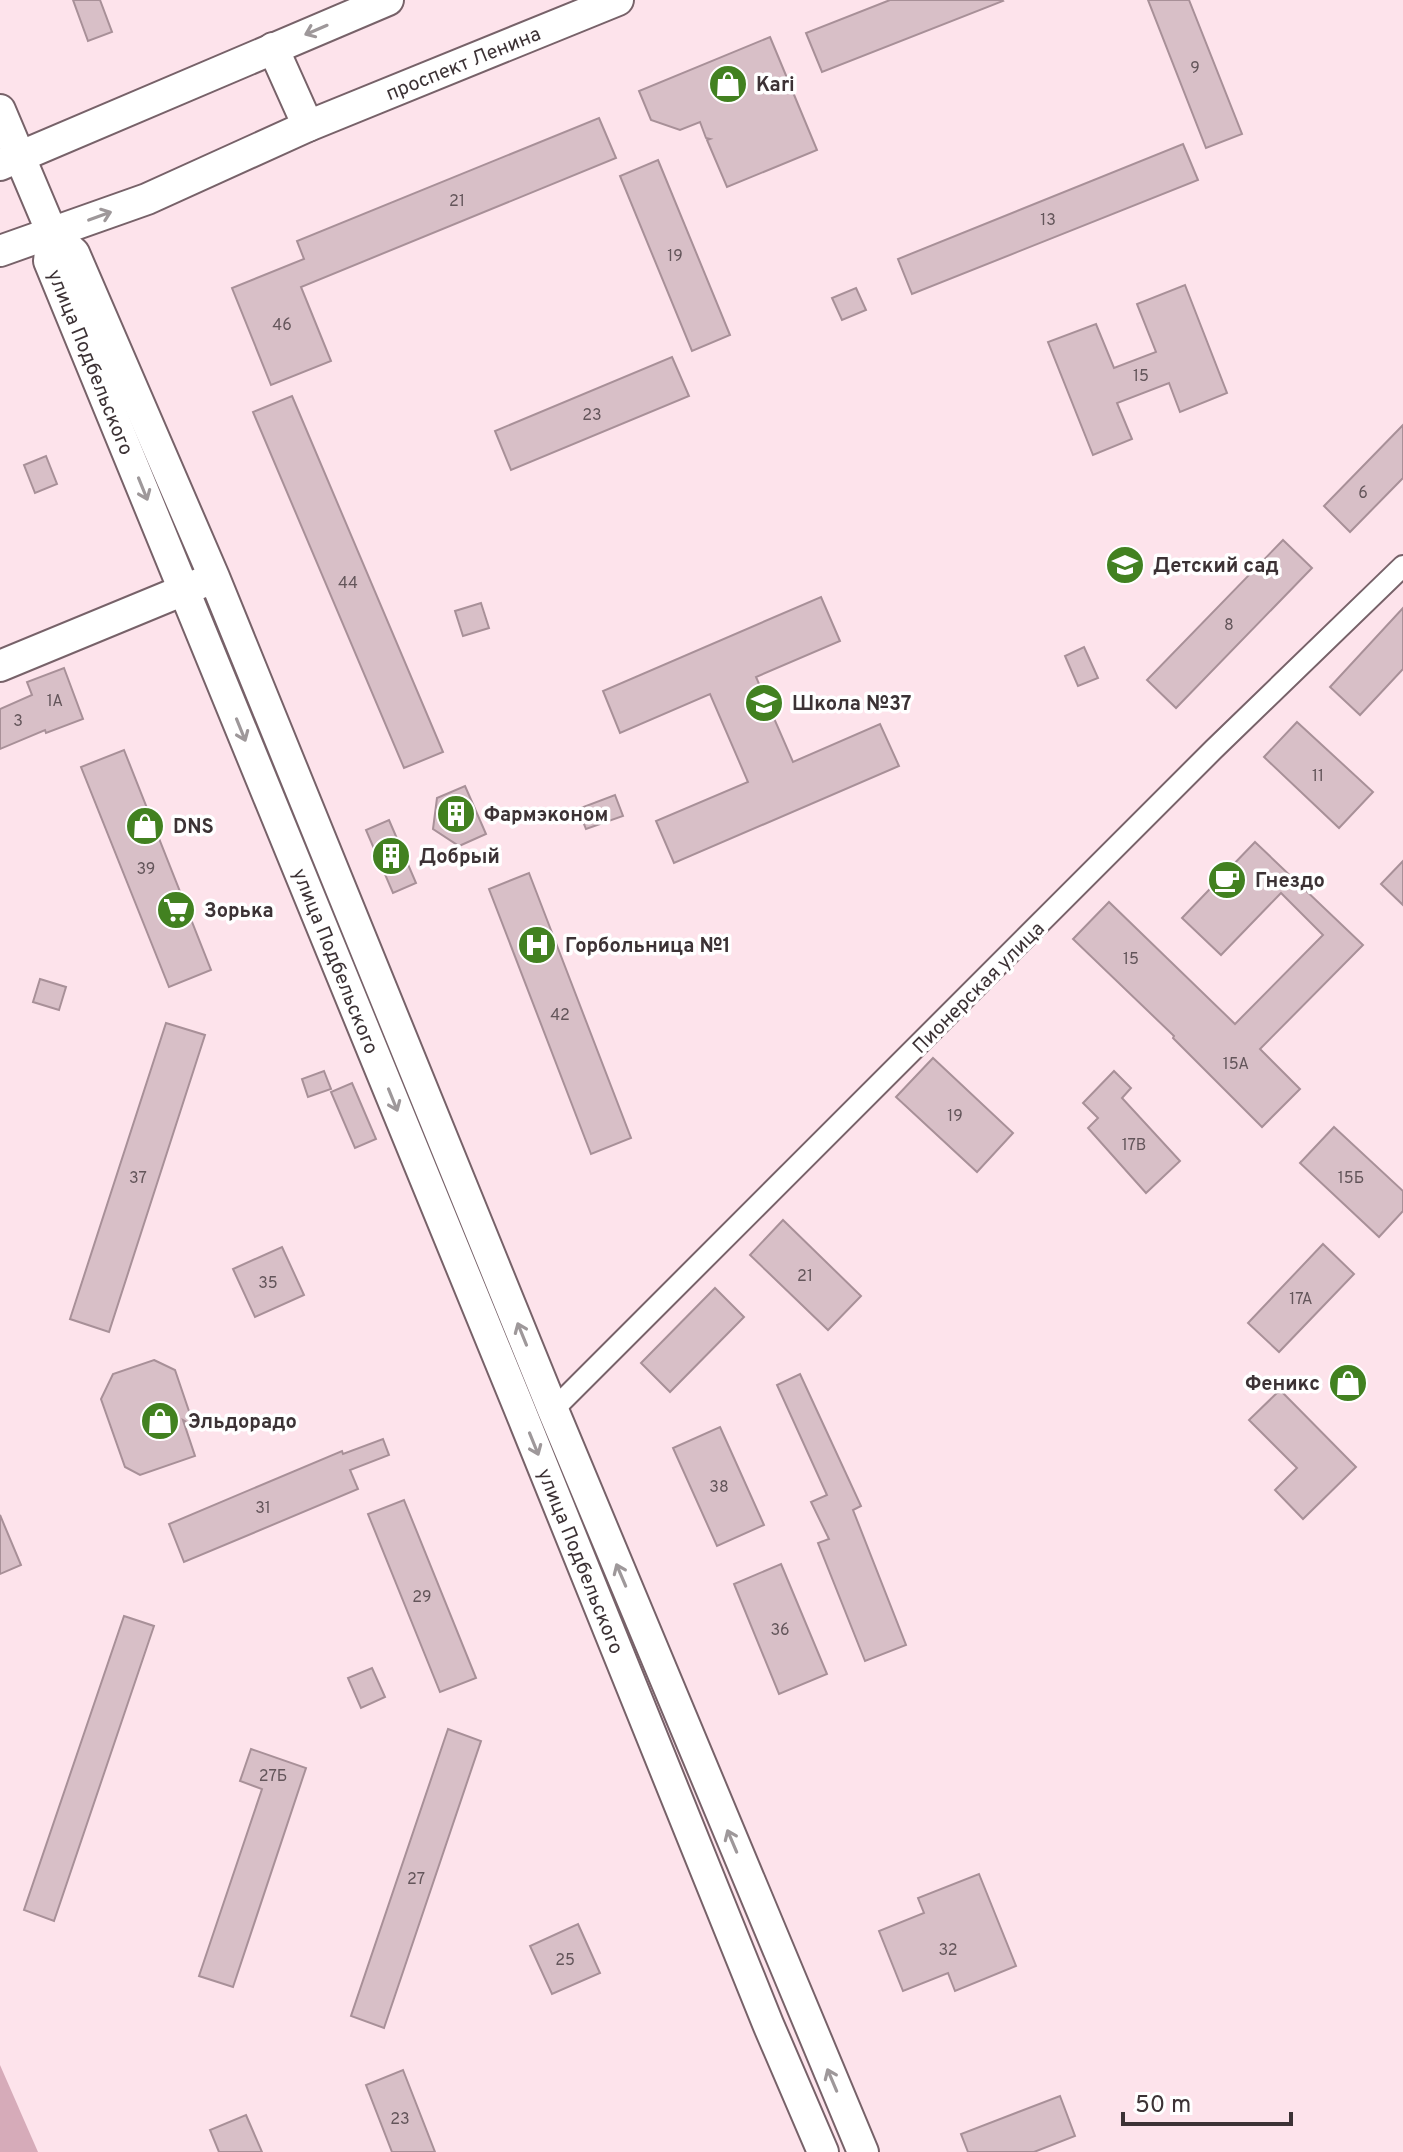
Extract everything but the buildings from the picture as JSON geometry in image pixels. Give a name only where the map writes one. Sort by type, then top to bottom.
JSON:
[{"type":"main road","points":[[9,160],[388,0]]},
{"type":"main road","name":"проспект Ленина","points":[[0,251],[147,199],[308,126],[618,0]]},
{"type":"main road","points":[[273,48],[308,126]]},
{"type":"main road","points":[[0,110],[9,160],[52,233]]},
{"type":"main road","name":"улица Подбельского","points":[[52,233],[74,253],[214,577],[553,1410],[863,2152]]},
{"type":"main road","name":"улица Подбельского","points":[[52,233],[49,261],[823,2152]]},
{"type":"main road","points":[[0,666],[214,577]]},
{"type":"main road","points":[[605,1620],[635,1608]]},
{"type":"street","name":"Пионерская улица","points":[[553,1410],[1214,749],[1403,566]]},
{"type":"shaded area","points":[[0,2065],[38,2152],[0,2152]]},
{"type":"place","name":"Kari","points":[[728,84]]},
{"type":"place","name":"Детский сад","points":[[1125,565]]},
{"type":"place","name":"Школа №37","points":[[764,703]]},
{"type":"place","name":"Фармэконом","points":[[456,814]]},
{"type":"place","name":"DNS","points":[[145,826]]},
{"type":"place","name":"Добрый","points":[[391,856]]},
{"type":"place","name":"Гнездо","points":[[1227,880]]},
{"type":"place","name":"Зорька","points":[[176,910]]},
{"type":"place","name":"Горбольница №1","points":[[537,945]]},
{"type":"place","name":"Феникс","points":[[1348,1383]]},
{"type":"place","name":"Эльдорадо","points":[[160,1421]]}]
